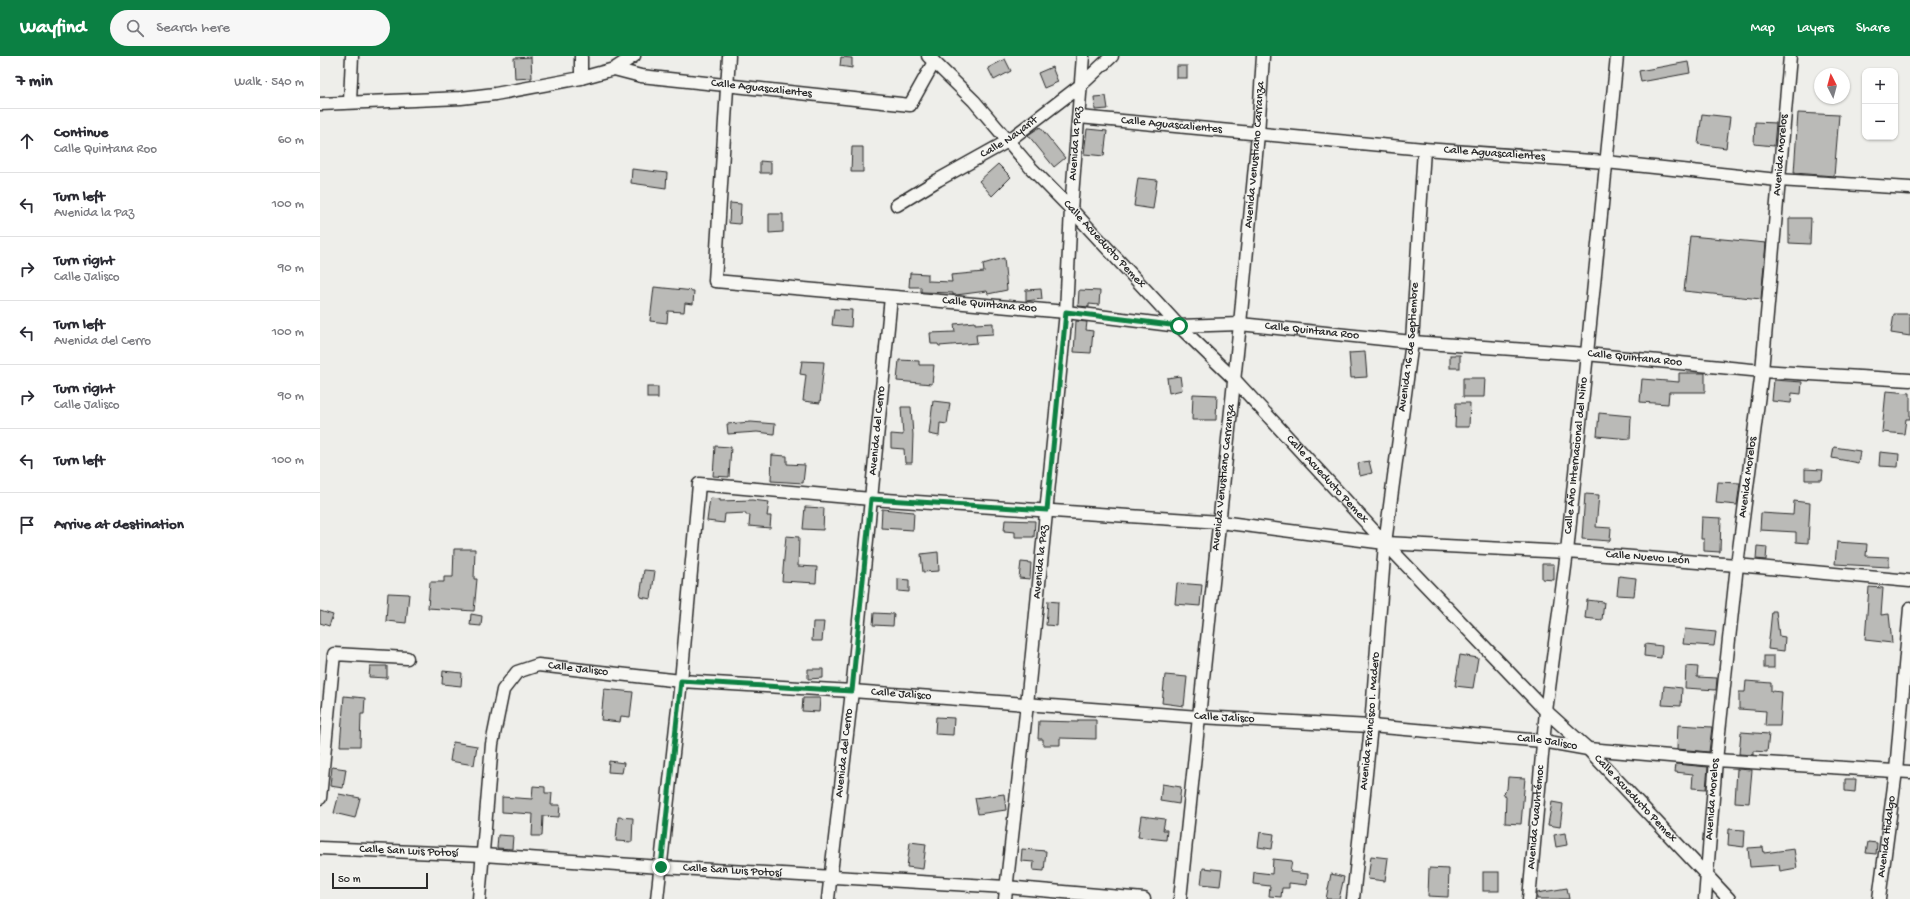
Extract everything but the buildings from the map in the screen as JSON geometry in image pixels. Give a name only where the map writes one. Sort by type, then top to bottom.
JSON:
[{"type":"street","points":[[350,102],[352,56]]},
{"type":"street","points":[[581,56],[581,78]]},
{"type":"street","points":[[320,104],[461,98],[495,94],[581,78],[614,69],[634,56]]},
{"type":"street","points":[[727,85],[729,56]]},
{"type":"street","name":"Avenida la Paz","points":[[1006,893],[1027,704],[1066,312],[1071,209],[1083,56]]},
{"type":"street","name":"Calle Nayarit","points":[[897,205],[1008,141],[1081,85],[1112,56]]},
{"type":"street","name":"Avenida Venustiano Carranza","points":[[1180,899],[1240,324],[1258,134],[1263,56]]},
{"type":"street","name":"Calle Año Internacional del Niño","points":[[1546,711],[1566,552],[1617,56]]},
{"type":"street","name":"Avenida Morelos","points":[[1705,899],[1716,760],[1737,565],[1762,371],[1790,56]]},
{"type":"street","name":"Calle Aguascalientes","points":[[614,69],[641,76],[910,105],[931,59]]},
{"type":"street","name":"Calle Acueducto Pemex","points":[[931,59],[974,101],[1031,168],[1179,326],[1234,379],[1385,543],[1546,711],[1588,748],[1729,899]]},
{"type":"street","name":"Calle Quintana Roo","points":[[727,85],[715,280],[1066,312],[1179,326],[1240,324],[1412,342],[1586,354],[1762,371],[1910,380]]},
{"type":"street","name":"Calle Aguascalientes","points":[[1079,117],[1424,149],[1606,162],[1778,180],[1910,188]]},
{"type":"street","name":"Avenida 16 de Septiembre","points":[[1385,543],[1412,342],[1424,149]]},
{"type":"street","name":"Avenida del Cerro","points":[[828,899],[852,691],[891,297]]},
{"type":"street","points":[[657,899],[681,681],[699,484],[871,499],[1220,522],[1385,543]]},
{"type":"street","name":"Calle Nuevo León","points":[[1385,543],[1566,552],[1737,565],[1910,581]]},
{"type":"street","name":"Avenida Francisco I. Madero","points":[[1353,899],[1371,726],[1385,543]]},
{"type":"street","name":"Avenida Hidalgo","points":[[1879,899],[1896,771],[1910,608]]},
{"type":"street","points":[[320,798],[334,654],[407,658]]},
{"type":"street","name":"Calle Jalisco","points":[[483,855],[492,744],[503,690],[516,672],[538,665],[681,681],[852,691],[1199,717],[1371,726],[1543,741],[1588,748],[1716,760],[1910,772]]},
{"type":"street","name":"Avenida Cuauhtémoc","points":[[1529,899],[1546,711]]},
{"type":"street","name":"Calle San Luis Potosí","points":[[320,848],[483,855],[661,867],[831,876],[1006,893],[1144,899]]},
{"type":"street","points":[[479,899],[483,855]]},
{"type":"route","points":[[661,867],[681,681],[852,691],[871,499],[1047,510],[1066,312],[1179,326]]}]
